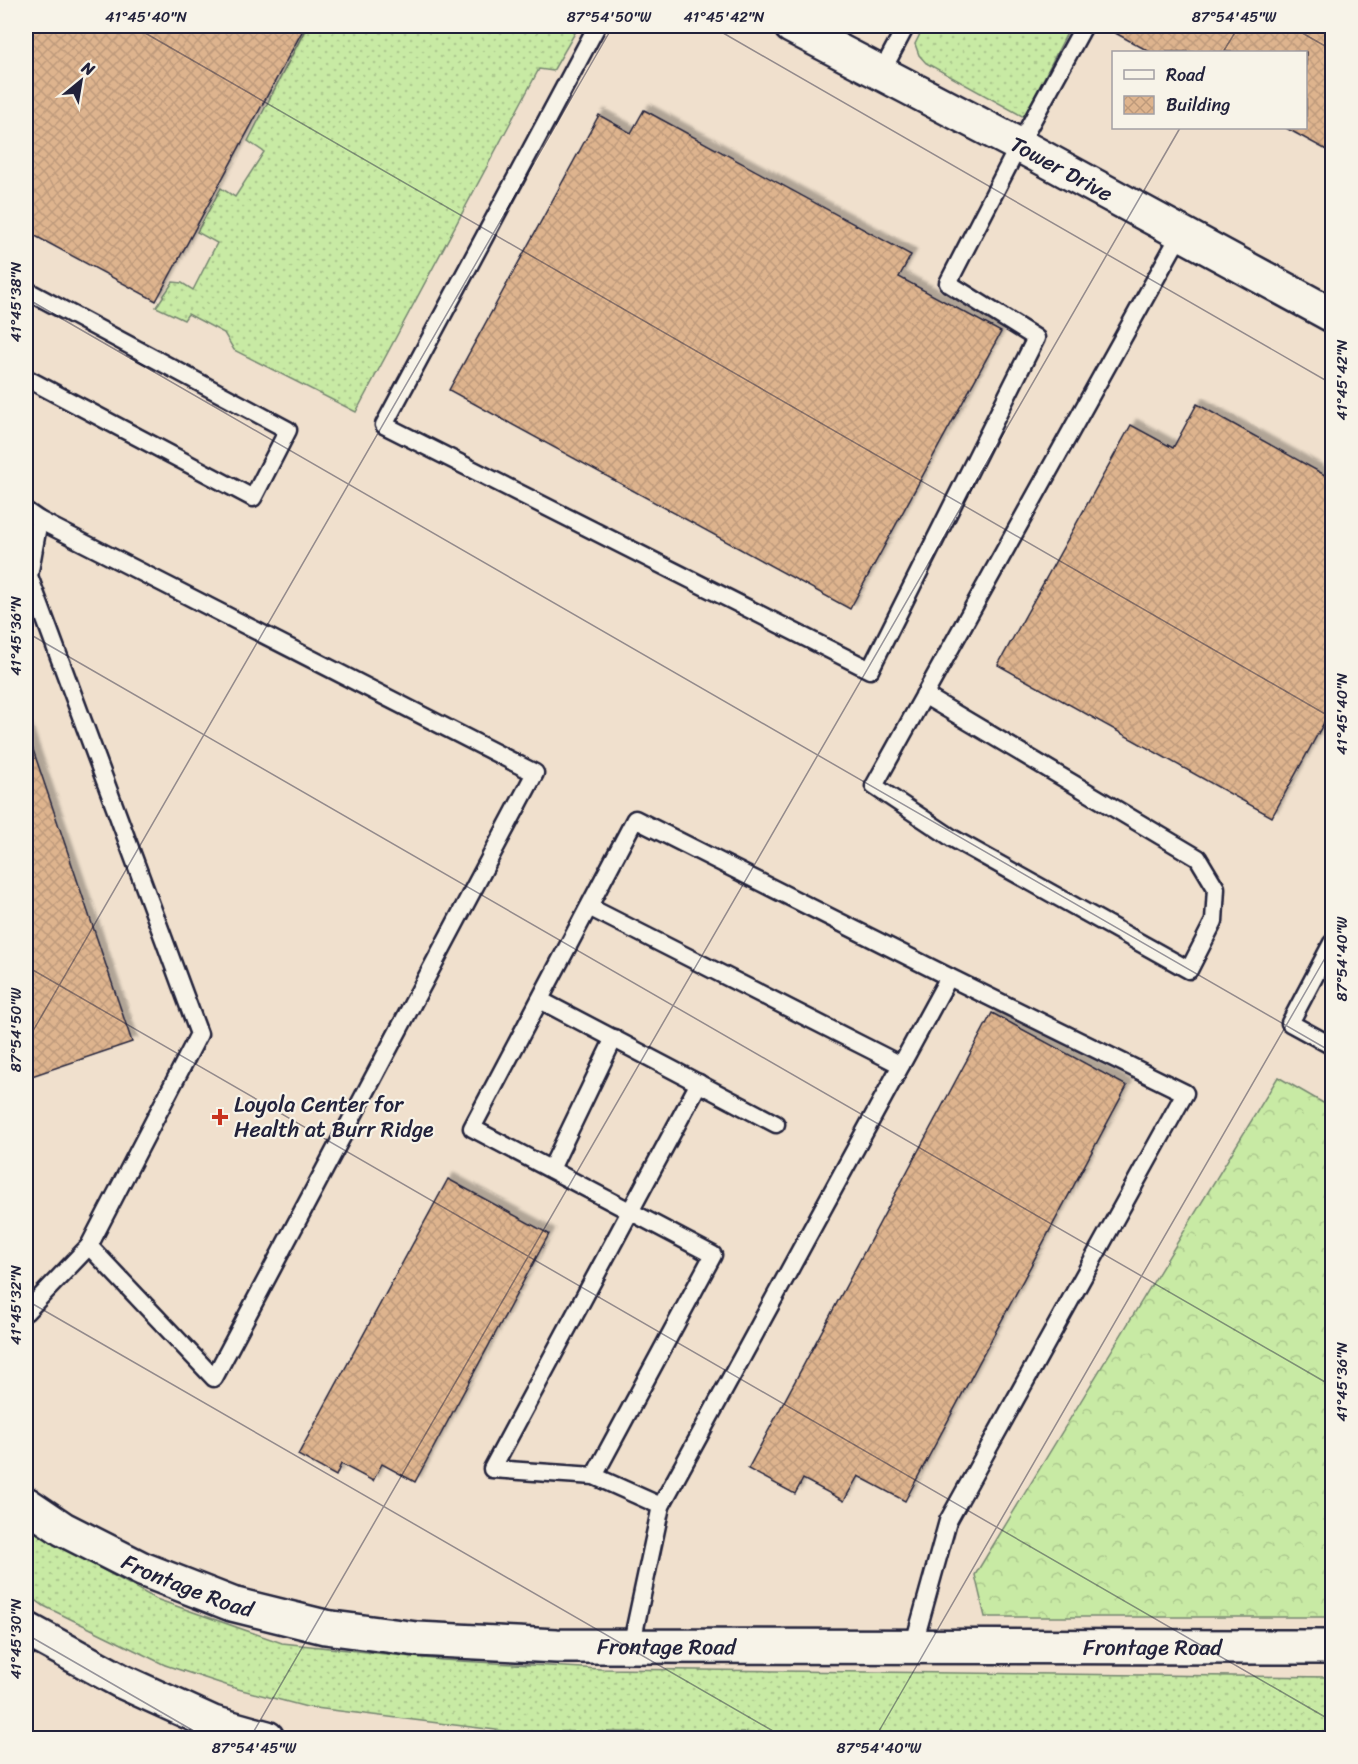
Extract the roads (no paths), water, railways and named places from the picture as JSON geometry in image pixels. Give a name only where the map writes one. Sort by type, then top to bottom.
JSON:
[{"type":"main road","name":"Tower Drive","points":[[791,26],[1019,145],[1332,315]]},
{"type":"main road","name":"Frontage Road","points":[[26,1504],[63,1529],[141,1569],[232,1604],[325,1627],[417,1640],[631,1647],[1332,1647]]},
{"type":"main road","points":[[26,1629],[142,1691],[213,1723],[267,1738]]},
{"type":"lane","points":[[597,26],[384,425],[870,670],[1036,338],[948,283],[1084,26]]},
{"type":"lane","points":[[881,73],[906,26]]},
{"type":"lane","points":[[924,695],[1198,858],[1216,888],[1214,921],[1189,970],[952,838],[874,786],[924,695],[1181,233]]},
{"type":"lane","points":[[26,290],[288,430],[253,498],[26,378]]},
{"type":"lane","points":[[26,1312],[89,1246],[199,1034],[29,576],[32,515],[535,773],[214,1378],[89,1246]]},
{"type":"lane","points":[[594,1476],[713,1255],[472,1128],[635,819],[948,977],[1185,1093],[948,1521],[913,1647]]},
{"type":"lane","points":[[589,907],[901,1065]]},
{"type":"lane","points":[[1332,943],[1290,1023],[1332,1046]]},
{"type":"lane","points":[[631,1647],[661,1506],[948,977]]},
{"type":"lane","points":[[540,1000],[776,1124]]},
{"type":"lane","points":[[551,1169],[614,1038]]},
{"type":"lane","points":[[661,1506],[594,1476],[492,1468],[699,1083]]},
{"type":"place","name":"Loyola Center for Health at Burr Ridge","points":[[220,1117]]}]
